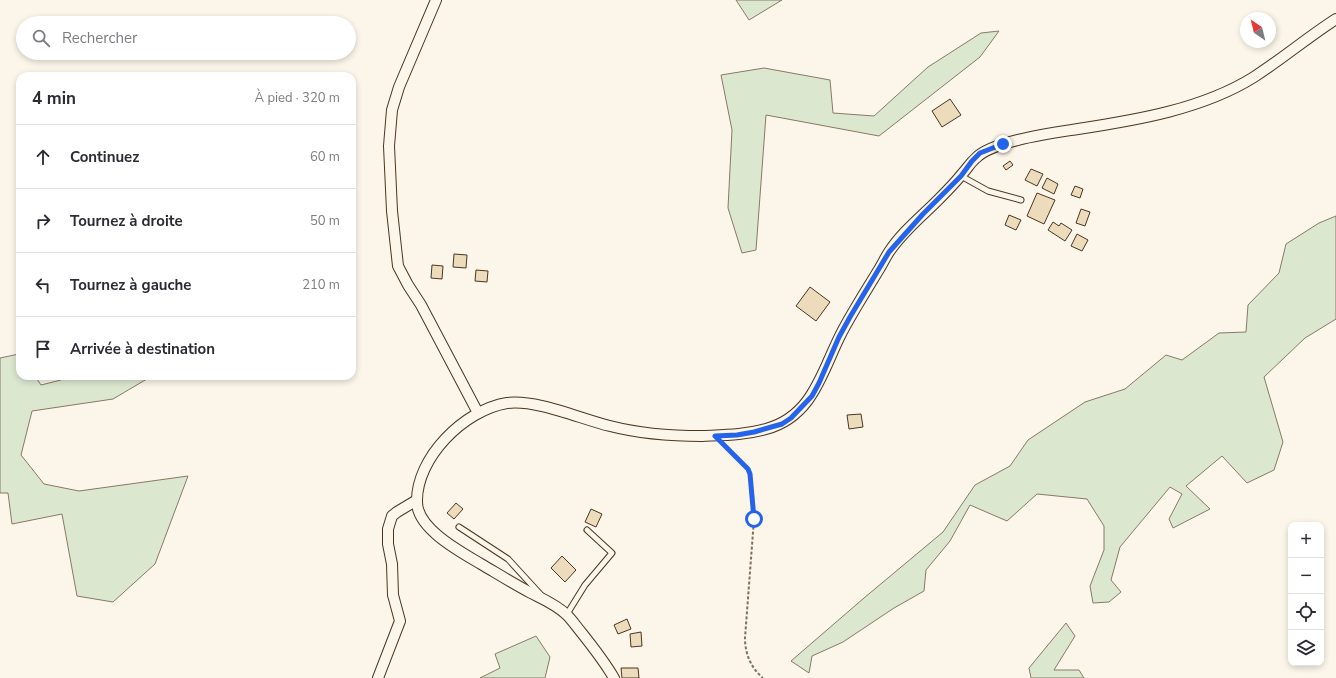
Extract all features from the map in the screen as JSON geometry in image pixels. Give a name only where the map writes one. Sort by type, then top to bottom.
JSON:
[{"type":"street","points":[[436,0],[399,87],[392,110],[389,146],[392,211],[398,266],[421,305],[478,413]]},
{"type":"street","points":[[614,678],[602,658],[567,614],[545,599],[507,580],[456,549],[437,534],[422,518],[418,509],[417,500],[420,482],[428,462],[440,444],[461,424],[478,413],[509,403],[540,405],[632,431],[678,436],[737,435],[782,424],[791,418],[812,396],[839,337],[889,252],[923,214],[961,176],[980,153],[1003,144],[1179,110],[1213,97],[1252,78],[1336,19]]},
{"type":"street","points":[[378,678],[400,621],[393,595],[392,564],[388,544],[388,529],[392,516],[417,500]]},
{"type":"lane","points":[[961,176],[988,191],[1021,200]]},
{"type":"lane","points":[[459,527],[508,559],[545,599]]},
{"type":"lane","points":[[567,614],[585,585],[612,553],[587,530]]},
{"type":"path","points":[[715,436],[745,465],[750,474],[754,519],[745,648],[751,665],[763,678]]},
{"type":"green space","points":[[736,0],[782,0],[749,20]]},
{"type":"green space","points":[[999,31],[980,57],[879,136],[766,115],[756,250],[742,253],[728,208],[732,130],[721,75],[764,68],[830,80],[833,113],[874,116],[928,67],[981,33]]},
{"type":"green space","points":[[1336,216],[1336,319],[1305,338],[1264,377],[1283,442],[1274,470],[1247,483],[1222,456],[1186,486],[1210,509],[1173,528],[1169,519],[1182,494],[1170,487],[1120,547],[1111,580],[1121,592],[1109,602],[1093,603],[1090,586],[1104,550],[1104,526],[1087,499],[1037,494],[1007,521],[970,505],[950,541],[926,570],[924,591],[894,608],[843,642],[812,656],[809,673],[791,661],[943,532],[975,485],[1010,466],[1028,440],[1085,402],[1125,389],[1166,355],[1182,360],[1219,333],[1246,332],[1248,305],[1279,273],[1286,244],[1319,223]]},
{"type":"green space","points":[[16,355],[16,380],[38,380],[41,385],[61,380],[145,380],[113,399],[32,411],[21,455],[44,484],[79,491],[188,476],[155,564],[113,602],[77,596],[62,514],[12,524],[8,493],[0,493],[0,358]]},
{"type":"green space","points":[[1066,623],[1075,636],[1054,670],[1079,670],[1084,678],[1031,678],[1029,668]]},
{"type":"green space","points":[[536,636],[550,657],[545,678],[480,678],[500,668],[495,654]]},
{"type":"building","points":[[950,99],[961,115],[942,127],[932,111]]},
{"type":"building","points":[[1010,161],[1013,165],[1006,170],[1003,166]]},
{"type":"building","points":[[1031,169],[1043,174],[1037,186],[1025,180]]},
{"type":"building","points":[[1047,178],[1058,184],[1054,194],[1042,188]]},
{"type":"building","points":[[1075,186],[1083,189],[1080,198],[1071,195]]},
{"type":"building","points":[[1037,193],[1055,200],[1044,224],[1027,216]]},
{"type":"building","points":[[1081,209],[1090,212],[1085,226],[1076,223]]},
{"type":"building","points":[[1009,215],[1021,220],[1016,230],[1005,225]]},
{"type":"building","points":[[1053,222],[1059,226],[1061,223],[1072,230],[1065,241],[1048,230]]},
{"type":"building","points":[[1077,234],[1088,240],[1082,251],[1071,246]]},
{"type":"building","points":[[454,254],[467,255],[466,268],[453,267]]},
{"type":"building","points":[[432,265],[443,266],[442,279],[431,278]]},
{"type":"building","points":[[476,270],[488,271],[487,282],[475,281]]},
{"type":"building","points":[[810,287],[830,302],[816,321],[796,306]]},
{"type":"building","points":[[861,414],[863,427],[849,429],[847,415]]},
{"type":"building","points":[[456,503],[463,509],[454,519],[447,513]]},
{"type":"building","points":[[591,509],[602,514],[596,527],[585,522]]},
{"type":"building","points":[[562,556],[576,570],[565,582],[551,568]]},
{"type":"building","points":[[627,619],[631,629],[618,634],[614,625]]},
{"type":"building","points":[[641,632],[642,646],[631,647],[630,634]]},
{"type":"building","points":[[621,668],[638,668],[639,678],[622,678]]},
{"type":"route","points":[[754,519],[750,474],[748,469],[729,448],[715,436],[737,435],[754,432],[782,424],[791,418],[812,396],[839,337],[889,252],[923,214],[961,176],[980,153],[1003,144]]}]
